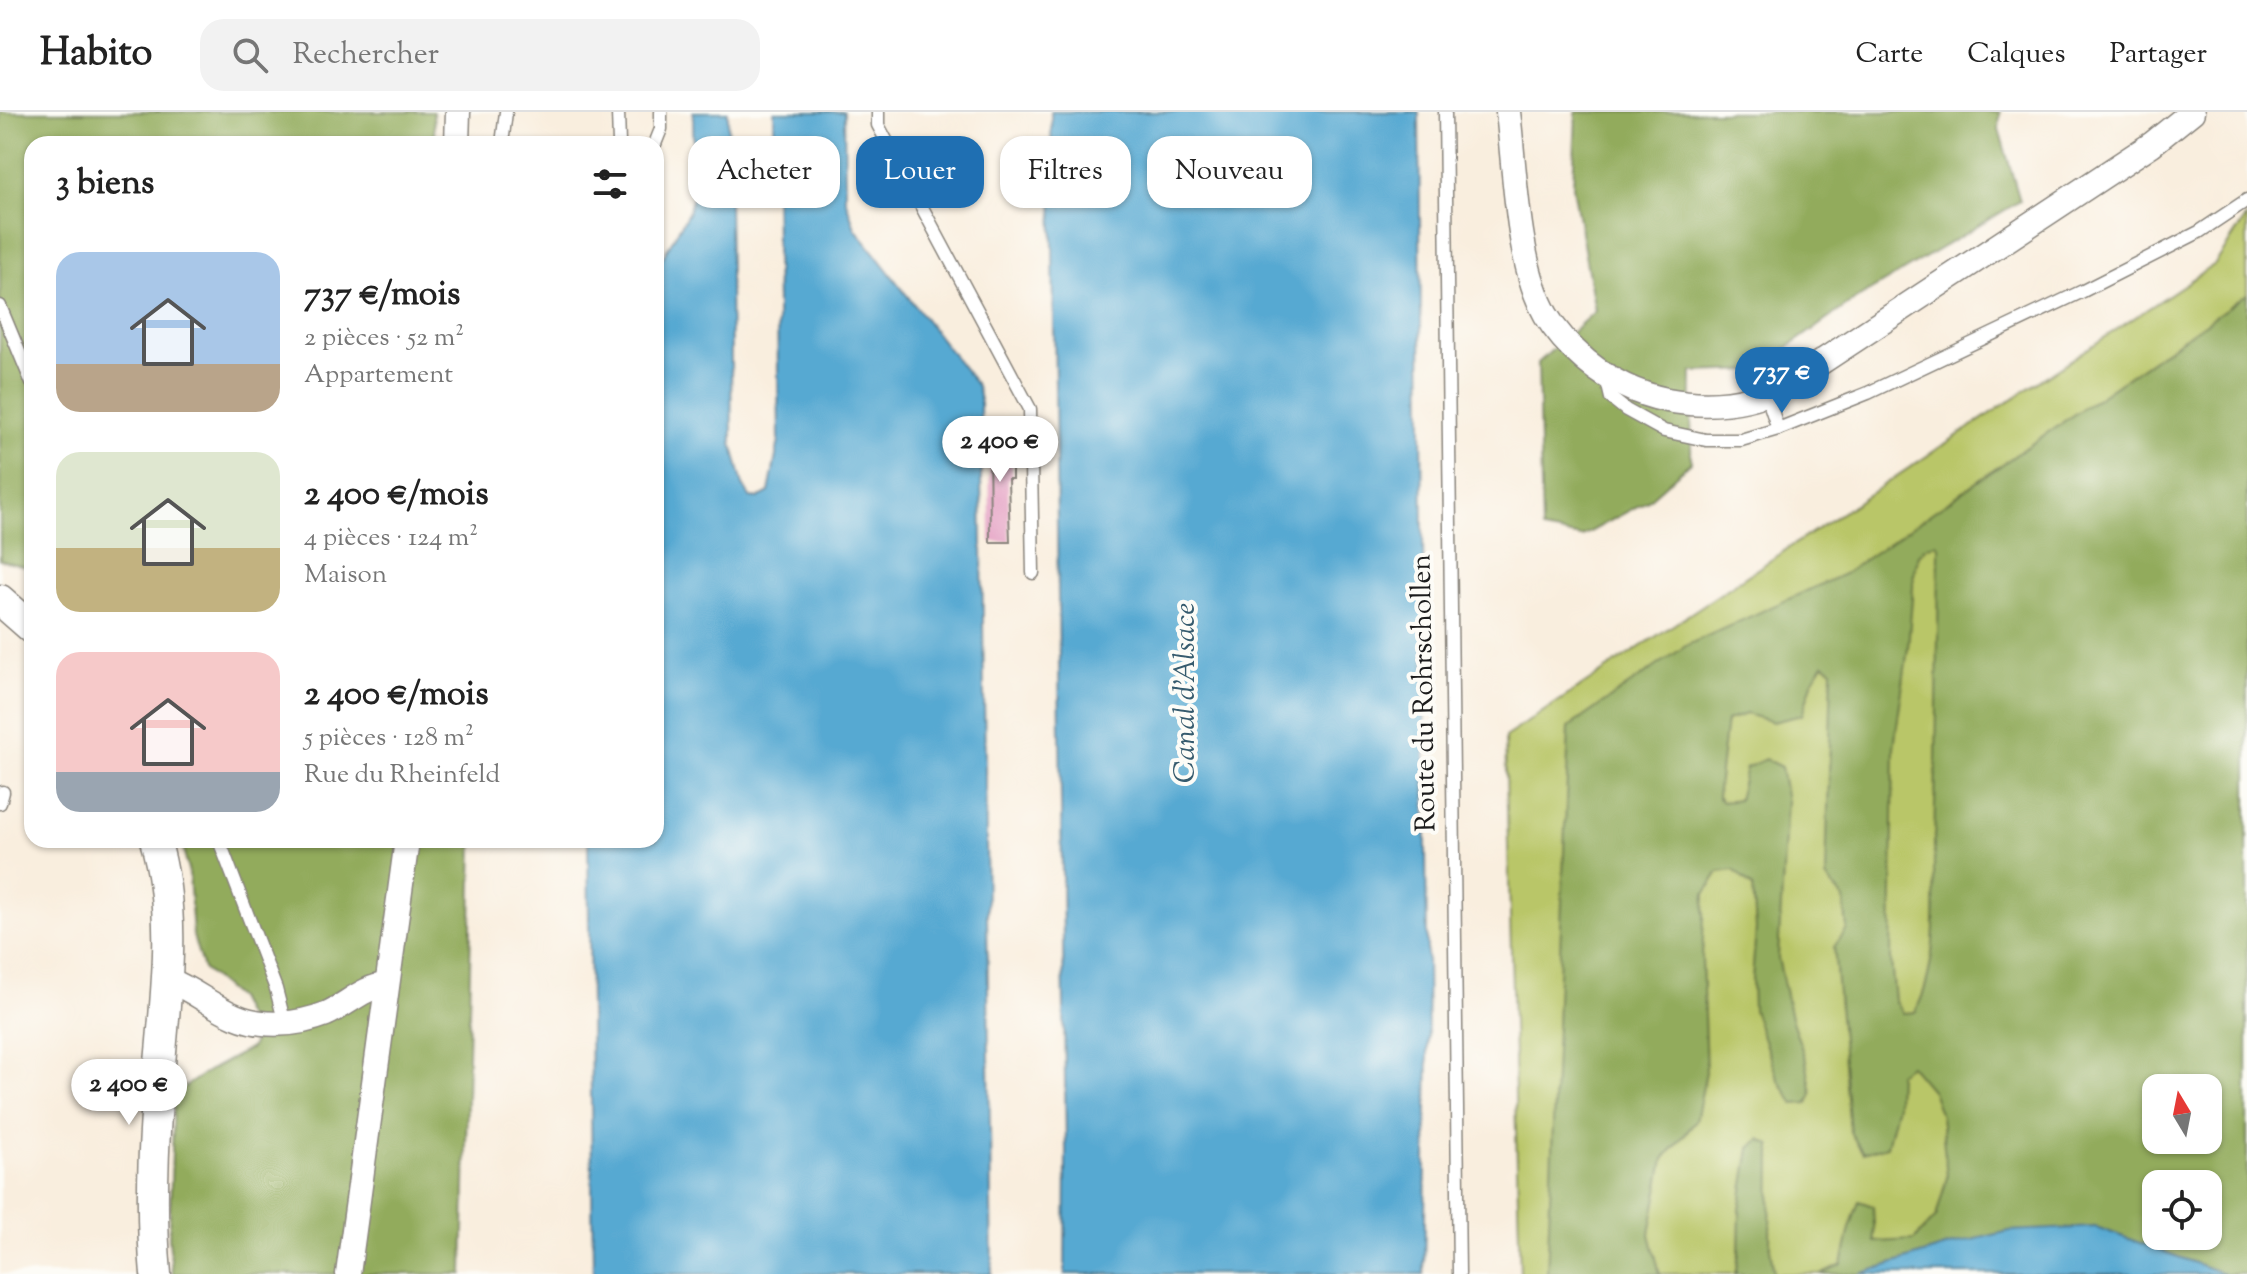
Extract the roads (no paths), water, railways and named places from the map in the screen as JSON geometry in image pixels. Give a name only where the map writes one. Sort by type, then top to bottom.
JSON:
[{"type":"street","points":[[457,136],[458,112]]},
{"type":"street","points":[[1508,112],[1524,244],[1537,295],[1547,316],[1572,349],[1606,377],[1648,397],[1693,405],[1728,404],[1767,396],[2041,219],[2152,144],[2192,112]]},
{"type":"street","points":[[0,600],[24,621]]},
{"type":"street","points":[[156,1274],[154,1166],[169,980],[166,891],[157,848]]},
{"type":"street","points":[[348,1274],[406,848]]},
{"type":"street","points":[[169,980],[189,988],[234,1016],[259,1023],[285,1024],[315,1018],[342,1007],[372,986],[386,985]]},
{"type":"lane","points":[[503,136],[506,112]]},
{"type":"lane","points":[[618,112],[619,136]]},
{"type":"lane","points":[[658,136],[661,112]]},
{"type":"lane","points":[[878,112],[878,125],[1030,409],[1033,573]]},
{"type":"lane","name":"Route du Rohrschollen","points":[[1445,112],[1459,1274]]},
{"type":"lane","points":[[1606,377],[1611,398],[1664,431],[1706,440],[1741,440],[1778,429],[1868,393],[2199,232],[2247,200]]},
{"type":"lane","points":[[0,306],[24,364]]},
{"type":"lane","points":[[1767,396],[1778,429]]},
{"type":"lane","points":[[222,848],[276,989],[285,1024]]},
{"type":"water","points":[[693,112],[728,112],[728,136],[693,136]]},
{"type":"water","points":[[774,112],[844,112],[845,198],[855,228],[977,386],[980,400],[992,1274],[593,1274],[588,848],[664,848],[664,255],[690,208],[729,208],[732,443],[743,485],[750,497],[758,498],[769,492],[779,440],[775,208],[840,208],[840,136],[774,136]]},
{"type":"water","name":"Canal d'Alsace","points":[[1051,112],[1419,112],[1428,1053],[1424,1274],[1065,1274],[1066,1151],[1052,208],[1131,208],[1131,136],[1051,136]]},
{"type":"water","points":[[2096,1227],[2142,1244],[2142,1250],[2159,1250],[2225,1274],[1860,1274],[2009,1231]]}]
